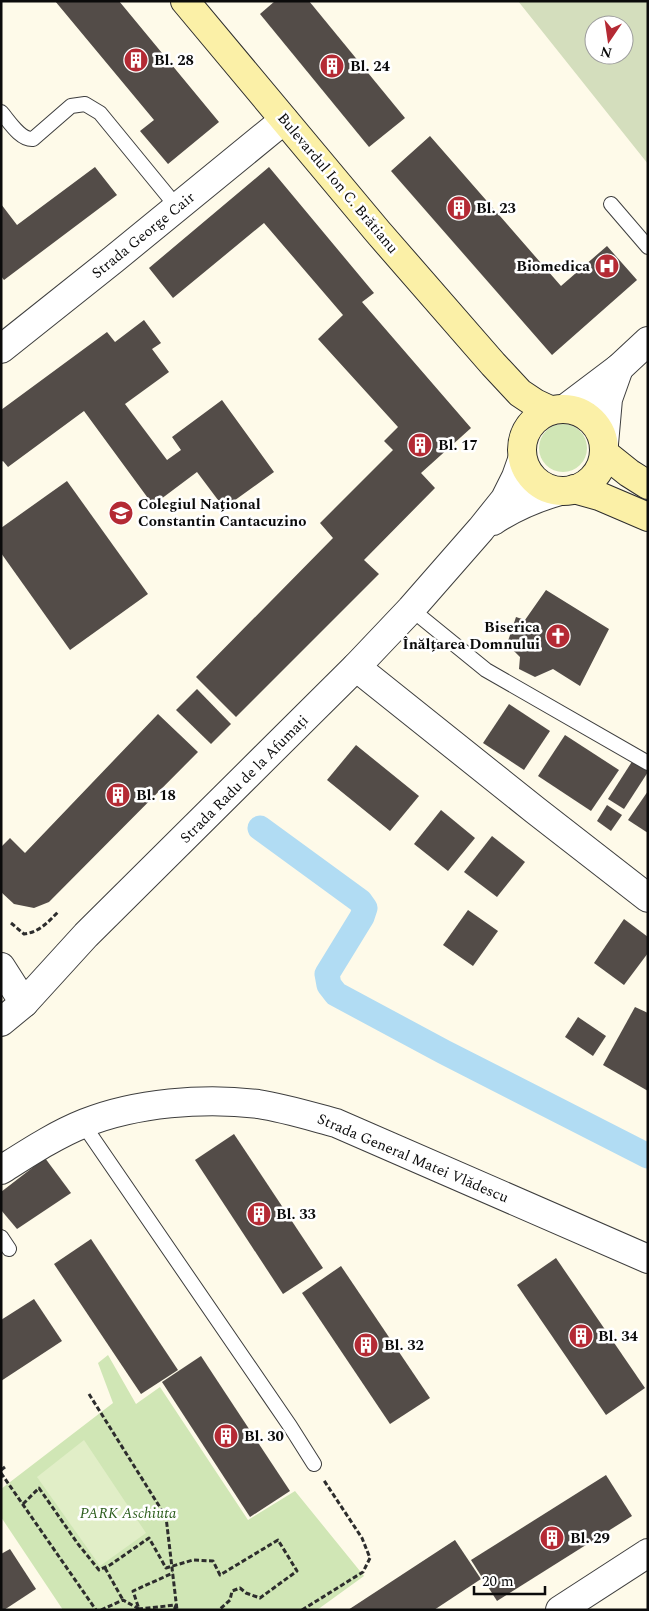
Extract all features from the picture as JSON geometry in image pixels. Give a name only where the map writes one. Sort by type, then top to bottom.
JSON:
[{"type":"main road","name":"Bulevardul Ion C. Brătianu","points":[[185,1],[378,232],[493,364],[520,393],[535,403],[558,409]]},
{"type":"main road","name":"Bulevardul Ion C. Brătianu","points":[[493,364],[523,449]]},
{"type":"main road","points":[[567,490],[585,484],[594,476],[601,466],[604,449],[601,433],[591,420],[577,411],[558,409],[538,416],[528,426],[523,449],[528,472],[536,481],[547,488],[600,496],[648,517]]},
{"type":"main road","points":[[604,449],[629,473],[648,485]]},
{"type":"street","name":"Strada George Cair","points":[[4,343],[284,120]]},
{"type":"street","points":[[558,409],[619,368],[648,341]]},
{"type":"street","points":[[604,449],[608,399],[619,368]]},
{"type":"street","name":"Strada Radu de la Afumați","points":[[1,1022],[24,1003],[86,936],[412,609],[505,499],[523,449]]},
{"type":"street","name":"Strada Radu de la Afumați","points":[[481,529],[509,510],[524,503],[567,490]]},
{"type":"street","points":[[356,667],[648,898]]},
{"type":"street","points":[[1,967],[24,1003]]},
{"type":"street","name":"Strada General Matei Vlădescu","points":[[1,1170],[50,1140],[84,1124],[124,1111],[181,1103],[220,1102],[257,1104],[336,1123],[648,1259]]},
{"type":"street","points":[[560,1610],[648,1553]]},
{"type":"lane","points":[[1,112],[22,136],[33,139],[71,106],[85,104],[100,113],[177,207]]},
{"type":"lane","points":[[611,204],[648,247]]},
{"type":"lane","points":[[412,609],[486,670],[648,764]]},
{"type":"lane","points":[[84,1124],[314,1464]]},
{"type":"lane","points":[[1,1237],[9,1250]]},
{"type":"path","points":[[11,922],[24,934],[33,932],[42,928],[59,911]]},
{"type":"path","points":[[89,1394],[166,1517],[173,1573],[175,1610]]},
{"type":"path","points":[[302,1610],[362,1572],[370,1558],[362,1538],[314,1464]]},
{"type":"path","points":[[5,1467],[1,1472],[96,1610]]},
{"type":"path","points":[[23,1504],[39,1488],[78,1544],[99,1570],[105,1568],[149,1538],[166,1568],[193,1560],[213,1561],[220,1575],[278,1540],[297,1571],[260,1598],[240,1588],[232,1590],[230,1600],[219,1610]]},
{"type":"path","points":[[105,1568],[123,1600],[138,1609],[176,1605]]},
{"type":"path","points":[[138,1609],[132,1590],[173,1573]]},
{"type":"path","points":[[101,1610],[123,1600]]},
{"type":"green space","points":[[518,1],[648,1],[648,164]]},
{"type":"green space","points":[[558,424],[568,424],[577,428],[583,434],[586,439],[586,457],[577,468],[568,472],[558,472],[549,468],[543,462],[539,453],[539,443],[543,434],[549,428]]},
{"type":"green space","name":"PARK Aschiuta","points":[[108,1355],[136,1404],[160,1387],[248,1520],[295,1491],[364,1576],[317,1610],[63,1610],[1,1517],[1,1489],[113,1403],[98,1363]]},
{"type":"green space","points":[[84,1440],[146,1533],[100,1566],[37,1477]]},
{"type":"building","name":"Bl. 28","points":[[55,1],[119,1],[219,122],[168,164],[140,131],[154,120]]},
{"type":"building","name":"Bl. 24","points":[[275,1],[309,1],[405,118],[369,147],[260,14]]},
{"type":"building","name":"Bl. 23","points":[[430,136],[561,286],[607,246],[637,280],[552,355],[391,171]]},
{"type":"building","points":[[95,167],[117,195],[4,280],[1,276],[1,204],[17,225]]},
{"type":"building","name":"Bl. 17","points":[[269,167],[374,293],[362,302],[471,428],[421,473],[435,488],[364,560],[379,574],[236,717],[196,677],[333,538],[320,523],[393,450],[384,441],[398,427],[318,339],[343,315],[264,223],[173,298],[149,268]]},
{"type":"building","points":[[144,320],[161,343],[152,349],[169,372],[125,404],[167,460],[181,450],[172,437],[222,400],[274,472],[224,508],[197,472],[153,505],[84,411],[8,467],[3,461],[1,462],[1,410],[107,332],[115,342]]},
{"type":"building","points":[[67,481],[148,594],[70,650],[1,553],[1,528]]},
{"type":"building","name":"Biserica Înălțarea Domnului","points":[[546,590],[609,629],[580,686],[553,669],[535,677],[519,669],[520,657],[507,644],[516,617],[525,620]]},
{"type":"building","points":[[197,689],[231,724],[211,744],[176,710]]},
{"type":"building","points":[[509,704],[550,731],[524,770],[483,743]]},
{"type":"building","name":"Bl. 18","points":[[158,714],[198,752],[49,902],[34,908],[14,904],[1,892],[1,847],[10,838],[25,853]]},
{"type":"building","points":[[565,735],[619,770],[591,811],[538,776]]},
{"type":"building","points":[[356,745],[419,796],[390,831],[327,780]]},
{"type":"building","points":[[633,760],[648,770],[648,772],[624,809],[608,799]]},
{"type":"building","points":[[648,791],[648,833],[628,820]]},
{"type":"building","points":[[607,805],[622,815],[611,831],[597,821]]},
{"type":"building","points":[[441,810],[475,838],[448,871],[414,844]]},
{"type":"building","points":[[492,836],[525,862],[497,897],[464,872]]},
{"type":"building","points":[[468,910],[498,931],[473,966],[443,945]]},
{"type":"building","points":[[624,919],[648,937],[648,953],[624,985],[594,963]]},
{"type":"building","points":[[635,1007],[648,1013],[648,1091],[603,1065]]},
{"type":"building","points":[[578,1017],[606,1036],[593,1056],[565,1037]]},
{"type":"building","name":"Bl. 33","points":[[234,1134],[323,1268],[283,1294],[195,1160]]},
{"type":"building","points":[[45,1158],[71,1193],[17,1229],[1,1210],[1,1192]]},
{"type":"building","points":[[91,1239],[178,1370],[141,1394],[54,1264]]},
{"type":"building","name":"Bl. 34","points":[[556,1258],[645,1388],[606,1415],[517,1285]]},
{"type":"building","name":"Bl. 32","points":[[341,1266],[430,1398],[390,1424],[302,1293]]},
{"type":"building","points":[[34,1299],[62,1341],[1,1381],[1,1320]]},
{"type":"building","name":"Bl. 30","points":[[201,1356],[290,1491],[250,1517],[162,1382]]},
{"type":"building","name":"Bl. 29","points":[[606,1475],[632,1516],[497,1601],[471,1560]]},
{"type":"building","points":[[455,1540],[481,1579],[434,1610],[348,1610]]},
{"type":"building","points":[[10,1549],[36,1589],[4,1610],[1,1610],[1,1554]]},
{"type":"waterway","points":[[260,828],[360,901],[365,908],[362,917],[327,974],[329,985],[336,994],[444,1052],[648,1156]]},
{"type":"place","name":"Bl. 28","points":[[136,60]]},
{"type":"place","name":"Bl. 24","points":[[332,66]]},
{"type":"place","name":"Bl. 23","points":[[459,208]]},
{"type":"place","name":"Biomedica","points":[[607,266]]},
{"type":"place","name":"Bl. 17","points":[[420,445]]},
{"type":"place","name":"Colegiul Național Constantin Cantacuzino","points":[[121,513]]},
{"type":"place","name":"Biserica Înălțarea Domnului","points":[[558,636]]},
{"type":"place","name":"Bl. 18","points":[[118,795]]},
{"type":"place","name":"Bl. 33","points":[[259,1214]]},
{"type":"place","name":"Bl. 34","points":[[581,1336]]},
{"type":"place","name":"Bl. 32","points":[[366,1345]]},
{"type":"place","name":"Bl. 30","points":[[226,1436]]},
{"type":"place","name":"Bl. 29","points":[[552,1538]]}]
